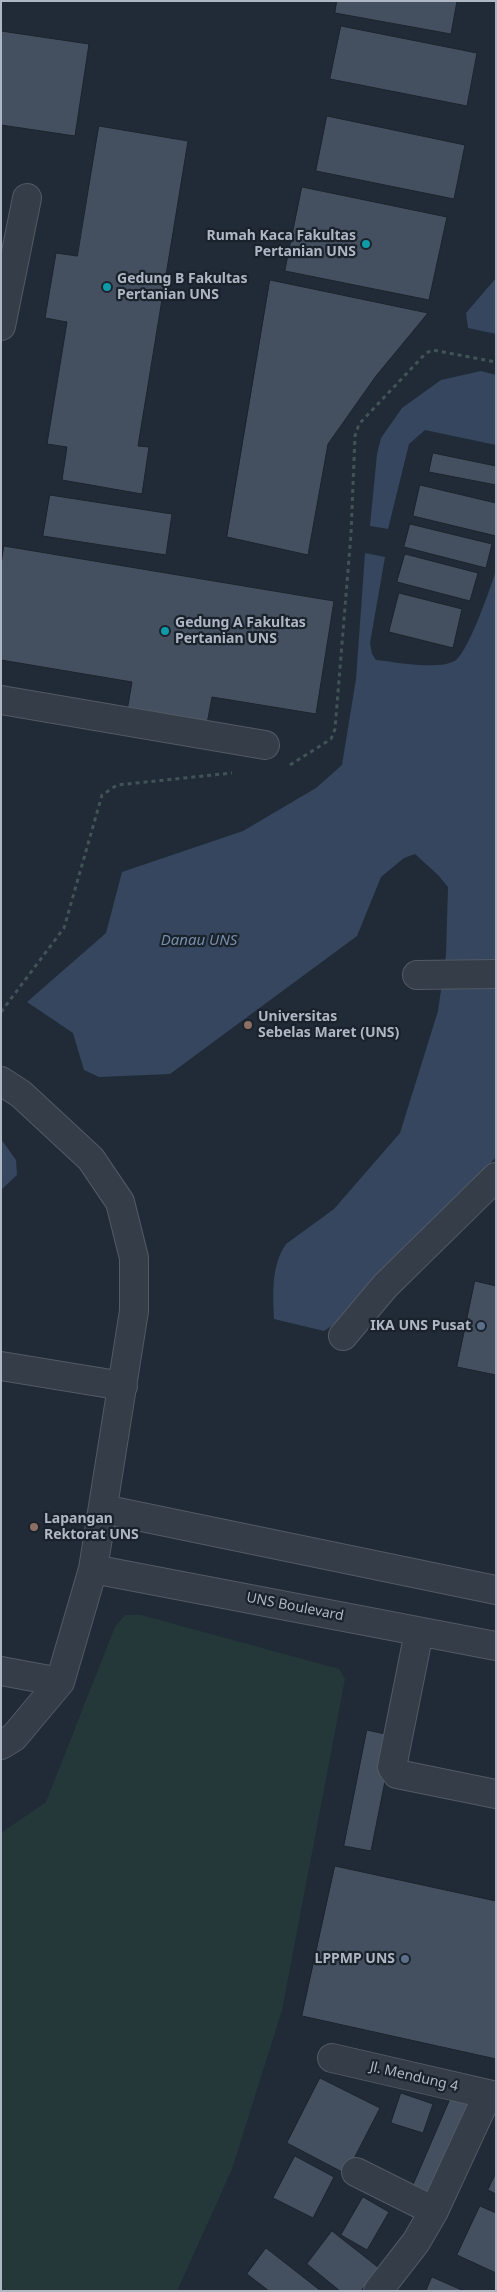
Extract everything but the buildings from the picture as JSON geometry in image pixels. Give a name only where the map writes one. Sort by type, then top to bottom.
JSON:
[{"type":"street","points":[[1,326],[27,198]]},
{"type":"street","points":[[1,700],[265,745]]},
{"type":"street","points":[[417,975],[496,974]]},
{"type":"street","points":[[1,1081],[21,1094],[91,1159],[120,1202],[134,1258],[134,1311],[124,1386],[93,1569],[60,1682],[14,1737],[1,1745]]},
{"type":"street","points":[[343,1336],[385,1286],[496,1177]]},
{"type":"street","points":[[1,1366],[124,1386]]},
{"type":"street","points":[[104,1509],[496,1590]]},
{"type":"street","name":"UNS Boulevard","points":[[93,1569],[496,1646]]},
{"type":"street","points":[[419,1632],[392,1767],[397,1774],[496,1794]]},
{"type":"street","points":[[1,1671],[60,1682]]},
{"type":"street","name":"Jl. Mendung 4","points":[[332,2058],[492,2095]]},
{"type":"street","points":[[378,2291],[416,2242],[434,2211],[492,2095]]},
{"type":"street","points":[[356,2172],[434,2211]]},
{"type":"path","points":[[285,768],[331,739],[335,728],[351,534],[355,436],[359,424],[426,353],[433,350],[496,362]]},
{"type":"path","points":[[1,1012],[64,928],[102,795],[117,785],[235,773]]},
{"type":"green space","points":[[125,1615],[141,1615],[339,1669],[345,1679],[282,2010],[232,2169],[177,2291],[1,2291],[1,1833],[46,1802],[115,1627]]},
{"type":"water","points":[[496,278],[496,334],[468,328],[466,313]]},
{"type":"water","points":[[481,371],[496,375],[496,445],[425,430],[409,444],[388,529],[370,526],[377,454],[381,438],[402,408],[441,380]]},
{"type":"water","name":"Danau UNS","points":[[365,553],[385,557],[370,643],[372,654],[376,660],[406,664],[440,665],[456,660],[473,632],[496,570],[496,1157],[455,1202],[336,1323],[324,1331],[274,1319],[273,1290],[275,1271],[281,1252],[286,1244],[334,1209],[400,1133],[438,1011],[446,955],[448,887],[438,875],[415,854],[404,858],[381,877],[357,936],[170,1074],[99,1077],[84,1070],[73,1033],[27,1002],[106,933],[122,872],[243,831],[316,788],[342,765],[356,679]]},
{"type":"water","points":[[1,1139],[16,1160],[17,1175],[1,1190]]},
{"type":"place","name":"Rumah Kaca Fakultas Pertanian UNS","points":[[366,244]]},
{"type":"place","name":"Gedung B Fakultas Pertanian UNS","points":[[107,287]]},
{"type":"place","name":"Gedung A Fakultas Pertanian UNS","points":[[165,631]]},
{"type":"place","name":"Universitas Sebelas Maret (UNS)","points":[[248,1025]]},
{"type":"place","name":"IKA UNS Pusat","points":[[481,1326]]},
{"type":"place","name":"Lapangan Rektorat UNS","points":[[34,1527]]},
{"type":"place","name":"LPPMP UNS","points":[[405,1959]]}]
